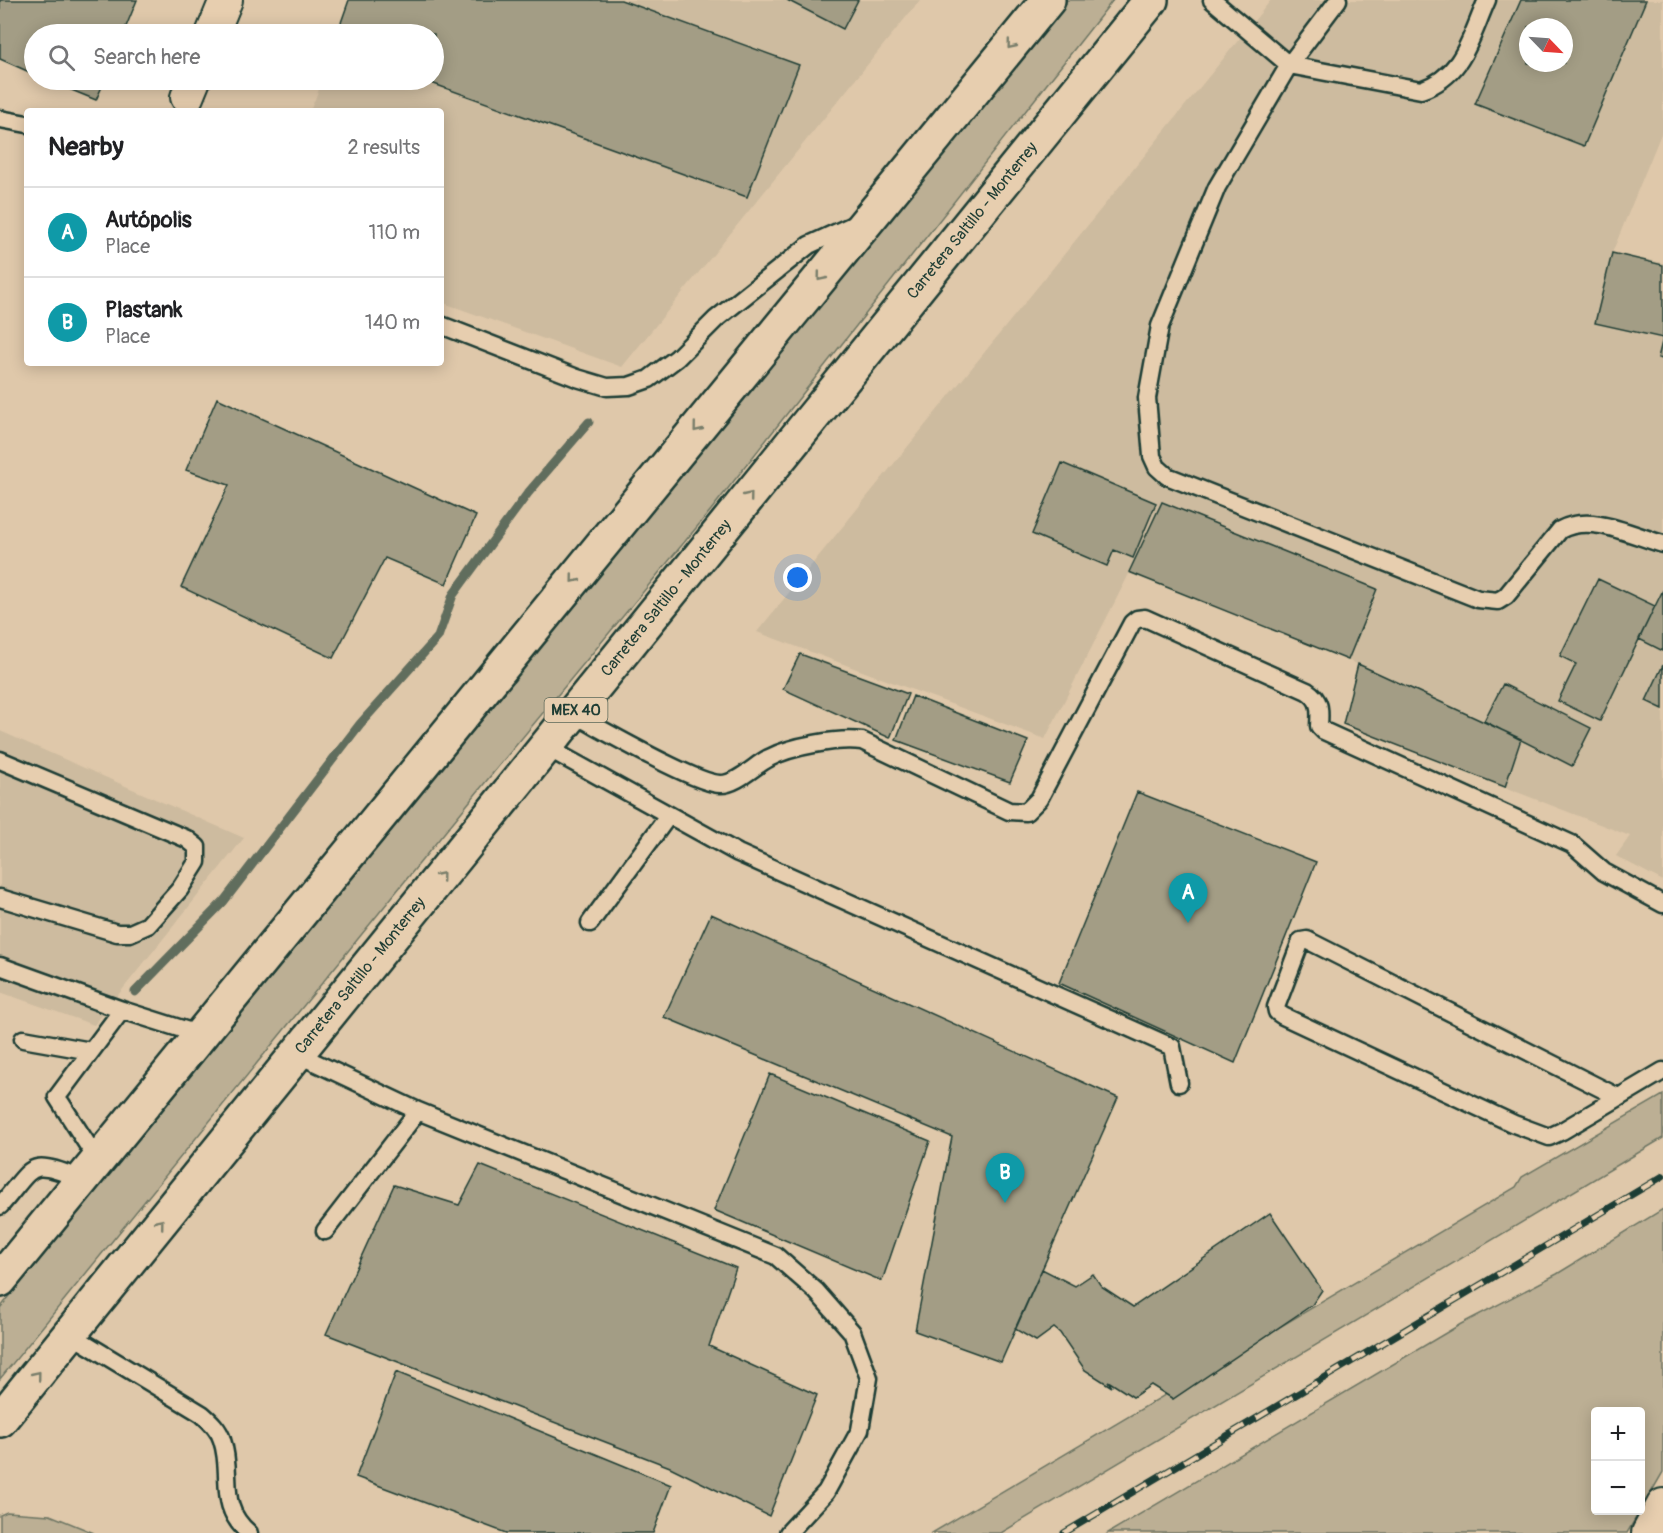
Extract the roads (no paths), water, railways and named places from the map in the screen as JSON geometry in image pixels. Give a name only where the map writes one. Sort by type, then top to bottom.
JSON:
[{"type":"main road","points":[[0,1280],[1048,0]]},
{"type":"main road","name":"Carretera Saltillo - Monterrey","points":[[0,1420],[1151,0]]},
{"type":"street","points":[[216,24],[226,0]]},
{"type":"street","points":[[1648,1533],[1663,1505]]},
{"type":"lane","points":[[1212,0],[1289,65],[1421,90],[1440,83],[1458,66],[1487,0]]},
{"type":"lane","points":[[1338,0],[1289,65],[1217,187],[1160,326],[1147,398],[1152,456],[1157,467],[1179,480],[1478,599],[1490,601],[1506,596],[1560,530],[1571,524],[1585,521],[1663,544]]},
{"type":"lane","points":[[0,119],[24,123]]},
{"type":"lane","points":[[444,326],[577,378],[607,387],[630,386],[649,379],[677,358],[716,320],[808,245],[870,218]]},
{"type":"lane","points":[[573,714],[696,777],[719,785],[731,782],[770,756],[846,739],[862,741],[1009,811],[1026,813],[1039,799],[1132,623],[1137,619],[1145,618],[1307,691],[1315,696],[1320,704],[1319,726],[1324,731],[1572,844],[1604,872],[1663,904]]},
{"type":"lane","points":[[546,747],[738,853],[1172,1047],[1179,1083]]},
{"type":"lane","points":[[0,759],[188,839],[197,847],[197,862],[180,889],[148,925],[130,933],[117,933],[0,898]]},
{"type":"lane","points":[[590,923],[669,814]]},
{"type":"lane","points":[[1618,1097],[1307,940],[1301,941],[1276,1007],[1277,1012],[1283,1016],[1514,1124],[1549,1137],[1663,1071]]},
{"type":"lane","points":[[0,966],[122,1010],[201,1035]]},
{"type":"lane","points":[[90,1170],[57,1097],[122,1010]]},
{"type":"lane","points":[[22,1039],[91,1051]]},
{"type":"lane","points":[[297,1054],[418,1111],[776,1256],[816,1291],[852,1332],[869,1378],[860,1430],[826,1492],[788,1533]]},
{"type":"lane","points":[[325,1231],[418,1111]]},
{"type":"lane","points":[[0,1206],[32,1168],[43,1165],[90,1170]]},
{"type":"lane","points":[[70,1334],[202,1414],[214,1425],[222,1438],[225,1451],[229,1507],[249,1533]]},
{"type":"waterway","points":[[135,992],[224,901],[360,724],[438,637],[453,595],[528,493],[589,422]]},
{"type":"railway","points":[[1064,1533],[1663,1176]]},
{"type":"place","name":"Autópolis","points":[[1188,923]]},
{"type":"place","name":"Plastank","points":[[1005,1203]]}]
